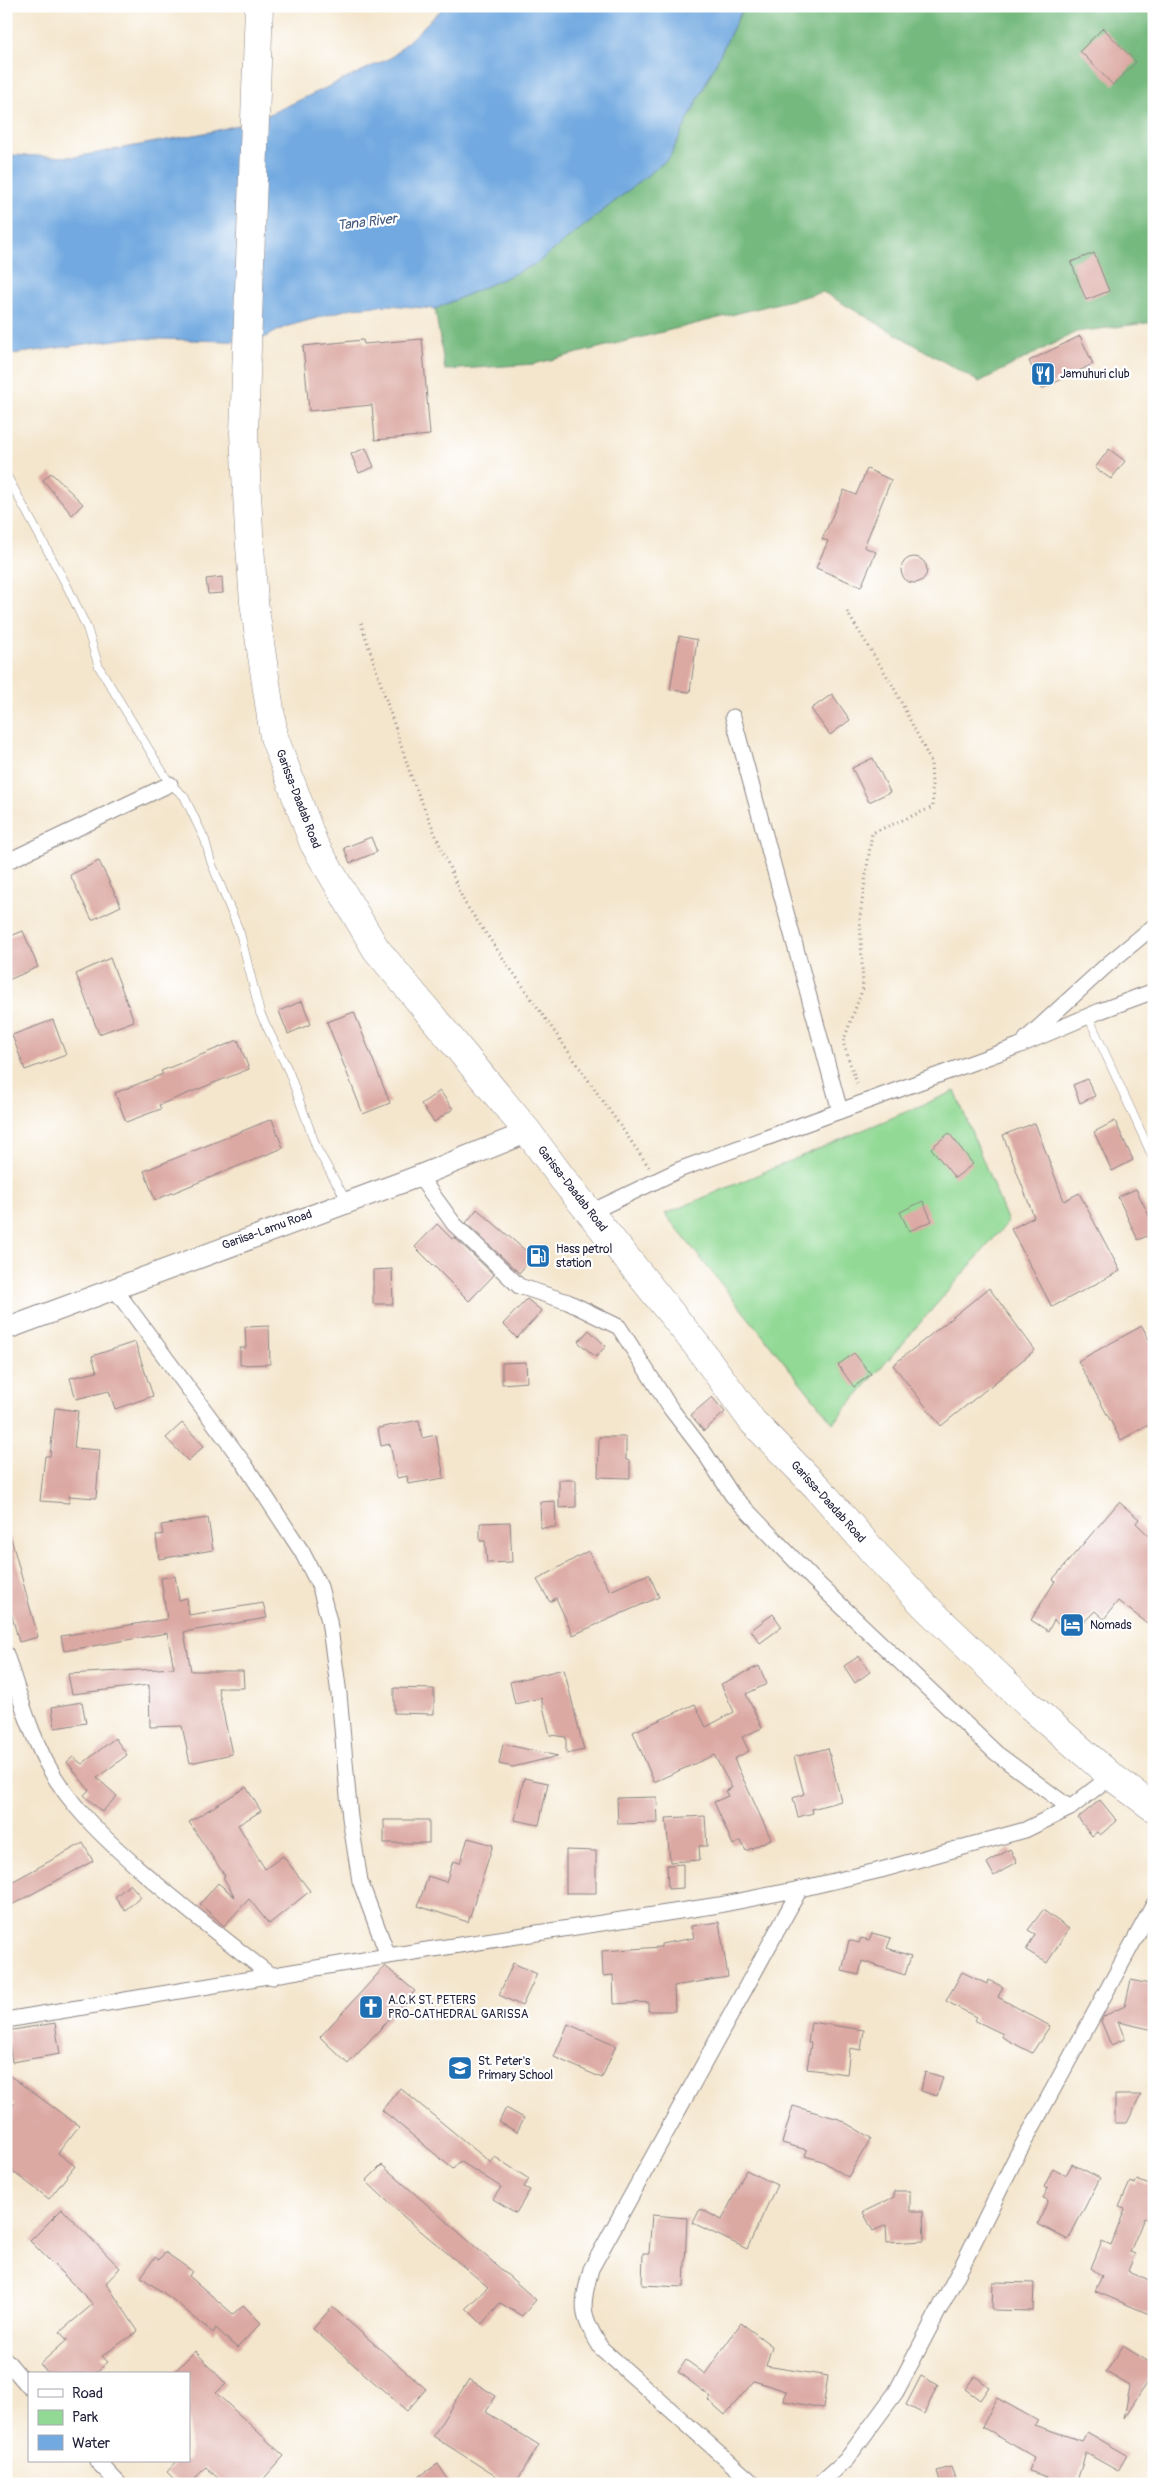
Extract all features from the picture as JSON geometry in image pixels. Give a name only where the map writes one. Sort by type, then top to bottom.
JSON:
[{"type":"highway","name":"Garissa-Daadab Road","points":[[259,15],[244,433],[254,602],[274,737],[314,844],[376,949],[528,1132],[562,1178],[695,1343],[753,1422],[817,1487],[876,1555],[927,1608],[1029,1705],[1111,1776],[1154,1808]]},
{"type":"street","points":[[733,717],[840,1111]]},
{"type":"street","points":[[6,862],[170,784]]},
{"type":"street","points":[[1018,1046],[1108,964],[1154,926]]},
{"type":"street","points":[[590,1212],[699,1162],[1018,1046],[1088,1016],[1154,991]]},
{"type":"street","name":"Gariisa-Lamu Road","points":[[6,1329],[347,1201],[419,1176],[528,1132]]},
{"type":"street","points":[[419,1176],[454,1224],[519,1286],[568,1302],[619,1327],[671,1409],[704,1452],[732,1495],[812,1579],[907,1666],[996,1753],[1070,1808]]},
{"type":"street","points":[[114,1288],[245,1465],[302,1552],[320,1587],[330,1621],[350,1818],[360,1881],[388,1956]]},
{"type":"street","points":[[6,1654],[27,1717],[47,1764],[66,1795],[90,1825],[180,1905],[273,1977]]},
{"type":"street","points":[[6,2020],[273,1977],[388,1956],[719,1905],[800,1889],[881,1870],[1025,1830],[1070,1808],[1111,1776]]},
{"type":"street","points":[[754,2484],[601,2348],[586,2322],[583,2299],[591,2269],[800,1889]]},
{"type":"street","points":[[819,2484],[846,2460],[896,2392],[1015,2159],[1154,1904]]},
{"type":"street","points":[[6,2360],[28,2386]]},
{"type":"street","points":[[97,2462],[119,2484]]},
{"type":"lane","points":[[8,478],[87,628],[99,667],[170,784],[184,796],[205,840],[211,862],[240,933],[260,1013],[289,1072],[317,1150],[347,1201]]},
{"type":"lane","points":[[1088,1016],[1154,1160]]},
{"type":"path","points":[[847,612],[893,686],[932,762],[933,807],[872,833],[860,916],[863,988],[843,1042],[864,1103]]},
{"type":"path","points":[[361,622],[412,780],[464,902],[658,1180]]},
{"type":"green space","points":[[744,6],[1154,6],[1154,322],[1076,332],[979,382],[823,292],[534,364],[445,370],[435,309],[536,264],[669,158]]},
{"type":"green space","points":[[955,1091],[1008,1222],[833,1423],[665,1214]]},
{"type":"water","name":"Tana River","points":[[445,6],[744,6],[669,158],[536,264],[435,309],[389,305],[352,308],[285,327],[256,342],[129,338],[6,355],[6,155],[75,157],[210,132],[257,120],[392,57]]},
{"type":"building","points":[[1103,28],[1136,62],[1113,85],[1080,51]]},
{"type":"building","points":[[1094,253],[1109,291],[1086,300],[1071,262]]},
{"type":"building","points":[[1080,336],[1093,364],[1042,389],[1029,361]]},
{"type":"building","points":[[422,339],[430,435],[375,440],[372,405],[309,411],[303,346],[363,340],[364,344]]},
{"type":"building","points":[[366,448],[374,467],[359,473],[351,454]]},
{"type":"building","points":[[1109,449],[1125,461],[1111,479],[1095,468]]},
{"type":"building","points":[[867,469],[891,480],[864,547],[876,552],[861,587],[816,568],[828,541],[822,539],[844,490],[856,495]]},
{"type":"building","points":[[51,473],[83,504],[72,515],[43,480]]},
{"type":"building","points":[[914,557],[923,561],[927,570],[923,579],[914,583],[905,579],[901,570],[905,561]]},
{"type":"building","points":[[222,577],[223,593],[208,594],[206,579]]},
{"type":"building","points":[[679,636],[697,640],[690,692],[670,690]]},
{"type":"building","points":[[832,694],[850,720],[830,735],[811,709]]},
{"type":"building","points":[[873,758],[890,792],[869,802],[852,768]]},
{"type":"building","points":[[371,837],[377,852],[350,863],[344,848]]},
{"type":"building","points":[[99,861],[121,906],[92,920],[70,875]]},
{"type":"building","points":[[23,931],[38,967],[6,981],[6,938]]},
{"type":"building","points":[[110,958],[134,1021],[99,1034],[76,974]]},
{"type":"building","points":[[302,1001],[311,1024],[288,1034],[279,1011]]},
{"type":"building","points":[[354,1012],[390,1103],[363,1114],[327,1022]]},
{"type":"building","points":[[53,1020],[66,1055],[25,1070],[12,1035]]},
{"type":"building","points":[[238,1040],[249,1069],[159,1105],[161,1109],[126,1122],[115,1093],[163,1074],[161,1071]]},
{"type":"building","points":[[1087,1079],[1095,1096],[1080,1103],[1073,1085]]},
{"type":"building","points":[[440,1091],[453,1109],[434,1122],[421,1104]]},
{"type":"building","points":[[272,1119],[283,1148],[155,1200],[144,1171]]},
{"type":"building","points":[[1115,1121],[1133,1160],[1112,1171],[1094,1132]]},
{"type":"building","points":[[1035,1123],[1064,1201],[1079,1193],[1120,1271],[1052,1307],[1011,1229],[1034,1217],[1003,1135]]},
{"type":"building","points":[[949,1133],[973,1164],[955,1178],[931,1148]]},
{"type":"building","points":[[1136,1189],[1154,1226],[1154,1233],[1138,1240],[1118,1197]]},
{"type":"building","points":[[923,1201],[932,1221],[909,1231],[900,1212]]},
{"type":"building","points":[[477,1209],[533,1257],[519,1273],[466,1223]]},
{"type":"building","points":[[437,1224],[452,1239],[454,1237],[494,1275],[469,1301],[415,1247]]},
{"type":"building","points":[[392,1269],[393,1304],[373,1304],[373,1270]]},
{"type":"building","points":[[989,1288],[1035,1350],[941,1426],[893,1365]]},
{"type":"building","points":[[527,1299],[542,1311],[517,1338],[503,1324]]},
{"type":"building","points":[[269,1326],[270,1364],[240,1365],[240,1348],[246,1348],[245,1327]]},
{"type":"building","points":[[1142,1326],[1154,1349],[1154,1422],[1121,1440],[1078,1361]]},
{"type":"building","points":[[589,1330],[606,1346],[596,1357],[578,1342]]},
{"type":"building","points":[[135,1342],[153,1396],[115,1409],[109,1391],[76,1399],[70,1378],[97,1372],[92,1356]]},
{"type":"building","points":[[854,1353],[871,1374],[854,1387],[838,1365]]},
{"type":"building","points":[[526,1362],[527,1382],[502,1384],[502,1363]]},
{"type":"building","points":[[712,1397],[725,1412],[704,1431],[691,1415]]},
{"type":"building","points":[[55,1408],[78,1411],[74,1448],[100,1450],[96,1498],[69,1496],[69,1503],[40,1501],[45,1456],[50,1456]]},
{"type":"building","points":[[419,1420],[422,1438],[436,1435],[444,1478],[408,1484],[407,1476],[397,1478],[390,1444],[381,1446],[378,1428]]},
{"type":"building","points":[[182,1423],[204,1446],[188,1461],[166,1438]]},
{"type":"building","points":[[599,1437],[626,1437],[626,1460],[630,1461],[630,1478],[598,1477]]},
{"type":"building","points":[[559,1480],[576,1480],[576,1507],[559,1508]]},
{"type":"building","points":[[555,1501],[556,1527],[541,1528],[540,1502]]},
{"type":"building","points":[[1119,1502],[1139,1519],[1136,1523],[1154,1541],[1154,1614],[1147,1623],[1118,1601],[1104,1619],[1095,1611],[1069,1636],[1054,1620],[1048,1631],[1031,1620],[1055,1581],[1053,1579]]},
{"type":"building","points":[[208,1518],[213,1550],[159,1559],[156,1536],[163,1534],[161,1525]]},
{"type":"building","points":[[510,1522],[512,1562],[487,1563],[485,1541],[480,1541],[480,1523]]},
{"type":"building","points":[[11,1538],[38,1637],[19,1642],[6,1594],[6,1539]]},
{"type":"building","points":[[588,1551],[610,1591],[649,1574],[659,1597],[573,1635],[556,1598],[550,1602],[537,1580]]},
{"type":"building","points":[[175,1576],[179,1600],[187,1598],[189,1615],[263,1603],[267,1618],[184,1632],[191,1671],[243,1671],[244,1688],[218,1688],[232,1754],[190,1763],[182,1726],[150,1727],[149,1685],[72,1694],[68,1674],[174,1668],[167,1633],[64,1651],[61,1636],[167,1619],[161,1578]]},
{"type":"building","points":[[773,1614],[782,1627],[760,1643],[751,1630]]},
{"type":"building","points":[[859,1656],[870,1672],[855,1683],[844,1666]]},
{"type":"building","points":[[759,1666],[767,1684],[746,1694],[762,1728],[742,1737],[749,1751],[734,1759],[771,1839],[746,1851],[741,1841],[733,1845],[714,1802],[728,1796],[725,1791],[732,1788],[714,1755],[654,1782],[633,1732],[695,1704],[706,1727],[734,1712],[721,1684]]},
{"type":"building","points":[[564,1669],[584,1750],[566,1754],[566,1737],[550,1735],[541,1698],[515,1704],[510,1682]]},
{"type":"building","points":[[394,1688],[434,1689],[434,1714],[394,1713]]},
{"type":"building","points":[[82,1702],[86,1723],[55,1728],[52,1707]]},
{"type":"building","points":[[115,1738],[127,1755],[97,1778],[117,1796],[102,1812],[84,1795],[89,1790],[67,1762],[73,1757],[82,1764]]},
{"type":"building","points":[[503,1744],[558,1756],[513,1767],[499,1764]]},
{"type":"building","points":[[828,1748],[841,1801],[812,1809],[813,1813],[798,1817],[793,1798],[804,1794],[794,1757]]},
{"type":"building","points":[[524,1778],[548,1783],[539,1825],[515,1820]]},
{"type":"building","points":[[246,1787],[261,1811],[238,1825],[265,1869],[283,1856],[310,1891],[269,1924],[249,1899],[224,1926],[200,1904],[218,1883],[235,1897],[223,1877],[225,1876],[189,1822]]},
{"type":"building","points":[[657,1797],[658,1823],[618,1824],[617,1798]]},
{"type":"building","points":[[1100,1800],[1117,1821],[1100,1835],[1097,1832],[1092,1836],[1078,1818]]},
{"type":"building","points":[[705,1816],[707,1846],[699,1846],[700,1860],[670,1862],[666,1818]]},
{"type":"building","points":[[384,1820],[429,1820],[429,1843],[384,1843]]},
{"type":"building","points":[[468,1838],[493,1845],[468,1922],[418,1906],[428,1876],[446,1882],[453,1861],[460,1863]]},
{"type":"building","points":[[83,1843],[93,1861],[6,1908],[6,1885]]},
{"type":"building","points":[[1010,1849],[1017,1862],[994,1876],[987,1863]]},
{"type":"building","points":[[566,1850],[596,1851],[596,1893],[566,1893]]},
{"type":"building","points":[[683,1864],[683,1888],[668,1889],[667,1865]]},
{"type":"building","points":[[130,1884],[141,1897],[125,1910],[115,1897]]},
{"type":"building","points":[[1043,1910],[1069,1929],[1047,1963],[1026,1950],[1035,1934],[1028,1930]]},
{"type":"building","points":[[719,1922],[728,1977],[674,1986],[675,2011],[648,2011],[648,2002],[614,2004],[613,1975],[603,1976],[602,1951],[661,1947],[661,1944],[694,1938],[691,1926]]},
{"type":"building","points":[[872,1933],[891,1938],[887,1948],[911,1956],[905,1975],[862,1961],[859,1975],[842,1971],[849,1940],[859,1943],[861,1938],[869,1940]]},
{"type":"building","points":[[513,1963],[537,1974],[522,2006],[499,1995]]},
{"type":"building","points":[[385,1966],[415,1991],[348,2064],[320,2037]]},
{"type":"building","points":[[962,1972],[987,1984],[989,1980],[1003,1987],[998,1997],[1050,2026],[1032,2053],[1002,2037],[1003,2034],[974,2020],[976,2017],[946,2001]]},
{"type":"building","points":[[1131,1980],[1154,1985],[1154,2030],[1118,2022],[1125,2039],[1111,2045],[1101,2021],[1104,2016],[1125,2006]]},
{"type":"building","points":[[811,2022],[864,2030],[861,2050],[850,2048],[847,2074],[807,2069],[811,2043],[808,2043]]},
{"type":"building","points":[[55,2023],[60,2054],[12,2062],[7,2031]]},
{"type":"building","points":[[568,2024],[616,2045],[602,2078],[554,2057]]},
{"type":"building","points":[[925,2072],[943,2077],[937,2096],[921,2091]]},
{"type":"building","points":[[6,2073],[79,2126],[58,2153],[75,2166],[49,2199],[6,2166],[6,2114],[14,2104],[6,2097]]},
{"type":"building","points":[[400,2088],[491,2163],[495,2157],[529,2179],[524,2187],[530,2190],[516,2213],[493,2199],[501,2187],[460,2161],[453,2169],[382,2110]]},
{"type":"building","points":[[1115,2095],[1141,2095],[1127,2123],[1115,2123]]},
{"type":"building","points":[[793,2106],[839,2119],[871,2138],[848,2177],[822,2161],[805,2156],[807,2150],[782,2143]]},
{"type":"building","points":[[506,2108],[524,2118],[517,2132],[499,2122]]},
{"type":"building","points":[[1072,2164],[1100,2178],[1068,2240],[1038,2224],[1048,2200],[1043,2198],[1048,2189],[1044,2187],[1053,2168],[1066,2175]]},
{"type":"building","points":[[382,2165],[536,2300],[522,2316],[500,2303],[482,2324],[466,2308],[488,2287],[404,2217],[366,2181]]},
{"type":"building","points":[[746,2170],[777,2185],[747,2249],[693,2223],[700,2209],[722,2220]]},
{"type":"building","points":[[1137,2180],[1154,2187],[1154,2207],[1148,2220],[1144,2218],[1130,2252],[1135,2254],[1128,2271],[1154,2282],[1154,2303],[1149,2314],[1095,2291],[1102,2276],[1091,2268],[1102,2241],[1111,2245],[1125,2209],[1119,2207],[1130,2182],[1135,2184]]},
{"type":"building","points":[[894,2191],[910,2191],[910,2211],[923,2211],[924,2241],[887,2243],[886,2225],[873,2231],[863,2212],[894,2197]]},
{"type":"building","points":[[62,2209],[120,2268],[106,2283],[138,2331],[102,2356],[108,2362],[96,2372],[47,2372],[40,2364],[67,2340],[60,2332],[93,2304],[30,2241]]},
{"type":"building","points":[[652,2215],[687,2218],[684,2287],[642,2285],[643,2253],[649,2253]]},
{"type":"building","points":[[165,2252],[192,2271],[189,2276],[233,2314],[243,2305],[261,2323],[237,2348],[216,2328],[213,2333],[172,2299],[141,2277],[155,2257],[159,2260]]},
{"type":"building","points":[[993,2282],[1034,2283],[1033,2311],[992,2310]]},
{"type":"building","points":[[332,2307],[426,2389],[407,2411],[313,2329]]},
{"type":"building","points":[[741,2323],[772,2346],[766,2366],[828,2376],[823,2408],[784,2401],[786,2391],[754,2381],[725,2415],[708,2400],[711,2397],[678,2372],[686,2360],[705,2374]]},
{"type":"building","points":[[1123,2346],[1154,2365],[1154,2371],[1124,2418],[1130,2386],[1106,2372]]},
{"type":"building","points":[[195,2351],[226,2384],[216,2393],[284,2456],[259,2484],[224,2484],[206,2467],[190,2484],[179,2484],[167,2472],[176,2462],[190,2462],[190,2372],[174,2372]]},
{"type":"building","points":[[921,2376],[938,2385],[924,2414],[906,2405]]},
{"type":"building","points":[[975,2376],[989,2387],[980,2400],[965,2389]]},
{"type":"building","points":[[469,2379],[496,2396],[486,2412],[539,2445],[515,2484],[508,2484],[433,2436]]},
{"type":"building","points":[[997,2398],[1038,2421],[1034,2425],[1082,2441],[1087,2432],[1127,2455],[1118,2471],[1086,2453],[1076,2484],[1044,2484],[1047,2477],[1029,2471],[1034,2457],[982,2427]]},
{"type":"building","points":[[438,2464],[451,2484],[408,2484]]},
{"type":"building","points":[[951,2467],[956,2481],[941,2484],[937,2471]]},
{"type":"place","name":"Jamuhuri club","points":[[1043,374]]},
{"type":"place","name":"Hass petrol station","points":[[538,1256]]},
{"type":"place","name":"Nomads","points":[[1072,1625]]},
{"type":"place","name":"A.C.K ST. PETERS PRO-CATHEDRAL GARISSA","points":[[371,2007]]},
{"type":"place","name":"St. Peter's Primary School","points":[[460,2068]]}]
